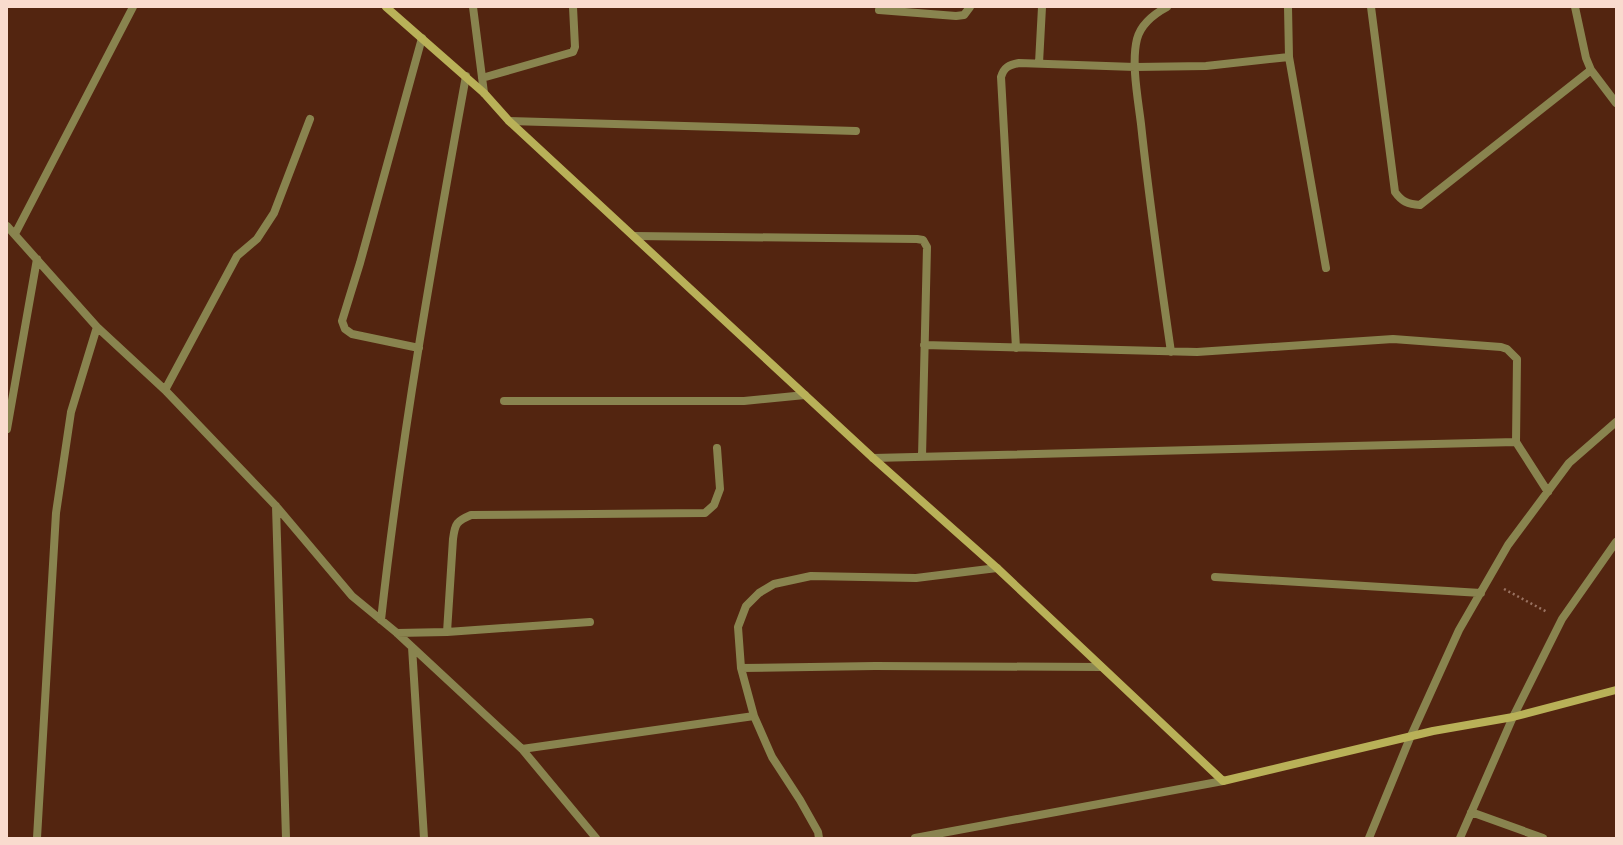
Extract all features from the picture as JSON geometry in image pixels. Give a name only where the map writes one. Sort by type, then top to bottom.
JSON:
[{"type":"street","points":[[15,234],[134,7]]},
{"type":"street","points":[[386,7],[466,76],[484,93],[509,121],[873,458],[997,568],[1223,781]]},
{"type":"street","points":[[473,7],[484,93]]},
{"type":"street","points":[[482,78],[573,52],[575,47],[573,7]]},
{"type":"street","points":[[879,10],[956,16],[964,15],[970,7]]},
{"type":"street","points":[[1039,64],[1042,7]]},
{"type":"street","points":[[1167,7],[1156,13],[1146,23],[1137,39],[1135,67],[1148,188],[1171,352]]},
{"type":"street","points":[[1288,7],[1289,57],[1326,268]]},
{"type":"street","points":[[1370,7],[1395,192],[1401,200],[1409,204],[1420,205],[1591,70]]},
{"type":"street","points":[[1575,7],[1586,58],[1591,70],[1616,103]]},
{"type":"street","points":[[419,348],[352,334],[345,329],[342,321],[360,263],[422,38]]},
{"type":"street","points":[[1016,348],[1001,77],[1004,70],[1010,64],[1019,63],[1135,67],[1206,66],[1289,57]]},
{"type":"street","points":[[381,620],[387,568],[419,348],[466,76]]},
{"type":"street","points":[[165,390],[237,256],[257,239],[274,213],[310,119]]},
{"type":"street","points":[[509,121],[856,131]]},
{"type":"street","points":[[7,226],[97,327],[165,390],[276,506],[352,596],[397,633],[522,749],[596,838]]},
{"type":"street","points":[[634,236],[923,240],[927,247],[922,457]]},
{"type":"street","points":[[7,429],[37,259]]},
{"type":"street","points":[[37,838],[56,513],[71,412],[97,327]]},
{"type":"street","points":[[924,345],[1197,352],[1393,339],[1501,347],[1513,354],[1516,359],[1516,442],[1548,492]]},
{"type":"street","points":[[504,401],[744,401],[805,395]]},
{"type":"street","points":[[1369,838],[1410,738],[1459,630],[1487,580],[1508,545],[1569,463],[1616,422]]},
{"type":"street","points":[[873,458],[1516,442]]},
{"type":"street","points":[[447,632],[453,539],[455,526],[462,519],[471,515],[705,513],[714,505],[720,489],[717,448]]},
{"type":"street","points":[[276,506],[286,838]]},
{"type":"street","points":[[1460,838],[1513,716],[1562,619],[1616,542]]},
{"type":"street","points":[[819,838],[818,832],[800,800],[772,757],[754,716],[742,668],[738,627],[746,606],[759,593],[774,584],[811,576],[916,578],[997,568]]},
{"type":"street","points":[[1215,578],[1481,593]]},
{"type":"street","points":[[397,633],[447,632],[590,622]]},
{"type":"street","points":[[412,647],[424,838]]},
{"type":"street","points":[[742,668],[875,666],[1101,666]]},
{"type":"street","points":[[915,838],[1223,781],[1410,738],[1433,731],[1513,716],[1616,690]]},
{"type":"street","points":[[522,749],[754,716]]},
{"type":"street","points":[[1471,812],[1543,838]]},
{"type":"path","points":[[1487,580],[1562,619]]}]
